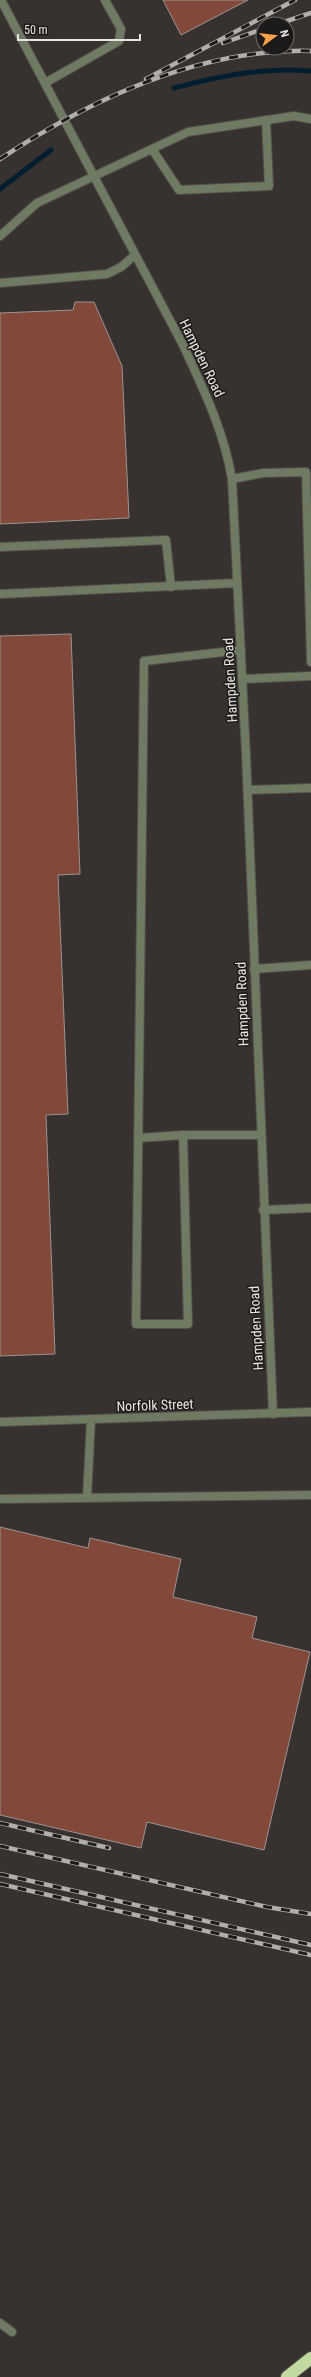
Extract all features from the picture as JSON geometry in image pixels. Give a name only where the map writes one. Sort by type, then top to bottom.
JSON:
[{"type":"highway","points":[[287,2377],[311,2358]]},
{"type":"street","name":"Hampden Road","points":[[1,0],[136,255],[205,393],[227,447],[232,479],[243,679],[263,1210],[273,1414]]},
{"type":"street","points":[[45,84],[119,41],[122,29],[105,0]]},
{"type":"street","points":[[0,236],[37,203],[188,132],[294,116],[311,119]]},
{"type":"street","points":[[152,149],[179,190],[269,186],[266,120]]},
{"type":"street","points":[[0,283],[107,274],[121,267],[136,255]]},
{"type":"street","points":[[232,479],[263,473],[306,472],[311,662]]},
{"type":"street","points":[[0,547],[166,540],[171,587]]},
{"type":"street","points":[[0,594],[237,583]]},
{"type":"street","points":[[183,1135],[188,1324],[136,1324],[144,661],[241,650]]},
{"type":"street","points":[[243,679],[311,676]]},
{"type":"street","points":[[248,790],[311,788]]},
{"type":"street","points":[[254,969],[311,965]]},
{"type":"street","points":[[138,1138],[183,1135],[260,1135]]},
{"type":"street","points":[[263,1210],[311,1208]]},
{"type":"street","name":"Norfolk Street","points":[[0,1422],[311,1412]]},
{"type":"street","points":[[87,1498],[91,1419]]},
{"type":"street","points":[[0,1499],[311,1495]]},
{"type":"street","points":[[0,2324],[12,2332]]},
{"type":"building","points":[[163,0],[248,0],[181,35]]},
{"type":"building","points":[[75,302],[94,302],[122,366],[129,518],[0,524],[0,313],[73,310]]},
{"type":"building","points":[[71,634],[80,874],[58,875],[68,1114],[46,1115],[55,1354],[0,1356],[0,636]]},
{"type":"building","points":[[0,1527],[88,1548],[90,1538],[181,1559],[173,1597],[257,1617],[252,1638],[310,1652],[264,1850],[147,1822],[141,1848],[0,1815]]},
{"type":"waterway","points":[[174,88],[225,76],[259,71],[311,71]]},
{"type":"waterway","points":[[0,189],[51,150]]},
{"type":"railway","points":[[146,79],[295,0]]},
{"type":"railway","points":[[295,18],[311,13]]},
{"type":"railway","points":[[223,43],[255,32]]},
{"type":"railway","points":[[0,159],[71,116],[148,81],[188,68],[228,58],[270,52],[311,51]]},
{"type":"railway","points":[[0,1823],[109,1848]]},
{"type":"railway","points":[[0,1846],[267,1907],[311,1914]]},
{"type":"railway","points":[[0,1874],[311,1945]]},
{"type":"railway","points":[[0,1884],[311,1955]]}]
